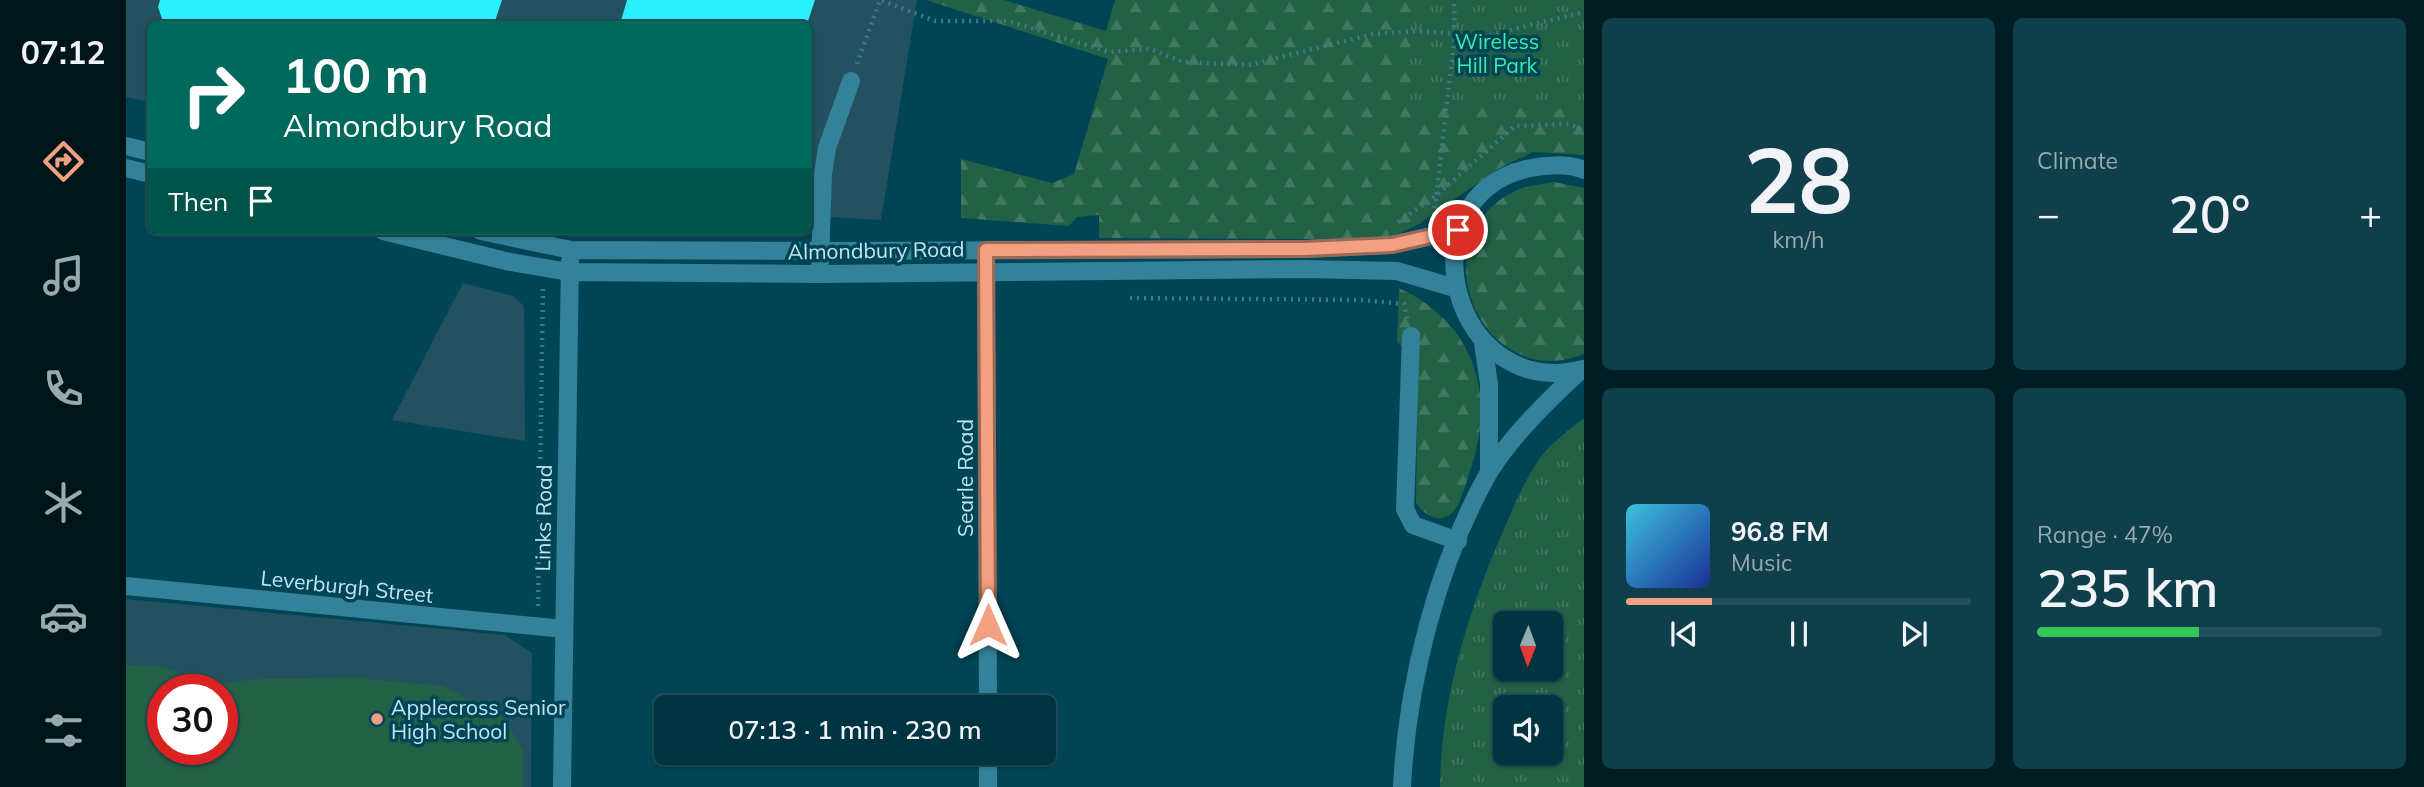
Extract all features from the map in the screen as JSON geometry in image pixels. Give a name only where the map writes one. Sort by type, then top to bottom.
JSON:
[{"type":"street","points":[[820,274],[823,174],[827,148],[851,81]]},
{"type":"street","points":[[126,146],[147,151]]},
{"type":"street","points":[[1489,473],[1489,384],[1483,343],[1464,312],[1455,288],[1453,257],[1458,230],[1488,189],[1513,172],[1541,166],[1584,170]]},
{"type":"street","points":[[126,168],[147,173]]},
{"type":"street","name":"Almondbury Road","points":[[500,235],[571,250],[1305,249],[1392,245],[1458,230]]},
{"type":"street","name":"Almondbury Road","points":[[400,235],[569,272],[820,274],[1398,271],[1455,288]]},
{"type":"street","name":"Links Road","points":[[562,787],[571,250]]},
{"type":"street","name":"Searle Road","points":[[986,250],[988,695]]},
{"type":"street","points":[[1411,336],[1405,509],[1413,525],[1458,541]]},
{"type":"street","points":[[1483,343],[1513,363],[1546,371],[1582,370]]},
{"type":"street","points":[[1402,787],[1412,685],[1427,628],[1458,541],[1489,473],[1546,402],[1582,370]]},
{"type":"street","name":"Leverburgh Street","points":[[126,586],[564,629]]},
{"type":"street","points":[[988,765],[988,787]]},
{"type":"path","points":[[851,81],[880,0],[935,21],[1008,21],[1109,52],[1150,49],[1184,62],[1249,65],[1373,34],[1415,31],[1486,36],[1584,12]]},
{"type":"path","points":[[1454,0],[1455,34],[1437,195],[1515,126],[1569,124],[1584,131]]},
{"type":"path","points":[[538,626],[543,268]]},
{"type":"path","points":[[1130,298],[1361,300],[1404,304],[1411,336]]},
{"type":"shaded area","points":[[126,0],[917,0],[881,220],[812,216],[812,21],[147,21],[147,101],[126,97]]},
{"type":"shaded area","points":[[463,283],[513,296],[524,306],[525,441],[392,420]]},
{"type":"shaded area","name":"Applecross Senior High School","points":[[126,599],[505,635],[532,653],[531,787],[126,787]]},
{"type":"green space","points":[[926,0],[1004,0],[1106,31],[1115,0],[1584,0],[1584,155],[1533,152],[1498,169],[1419,224],[1394,236],[1355,239],[1099,238],[1099,215],[1077,217],[1069,226],[961,218],[961,159],[1052,183],[1074,174],[1108,59]]},
{"type":"green space","name":"Wireless Hill Park","points":[[1411,0],[1584,0],[1584,109],[1410,106]]},
{"type":"green space","points":[[1554,182],[1584,188],[1584,354],[1547,361],[1515,352],[1490,332],[1473,303],[1466,271],[1471,238],[1489,209],[1522,188]]},
{"type":"green space","points":[[1399,288],[1425,303],[1445,320],[1461,341],[1472,363],[1479,387],[1481,413],[1471,468],[1458,504],[1452,513],[1442,518],[1432,517],[1416,503],[1418,360],[1397,342]]},
{"type":"green space","points":[[1584,418],[1584,787],[1440,787],[1445,722],[1467,626],[1489,564],[1524,485],[1540,458]]},
{"type":"green space","points":[[126,665],[159,666],[183,674],[147,674],[147,765],[238,765],[238,681],[355,678],[443,686],[502,716],[523,749],[523,787],[126,787]]},
{"type":"building","points":[[160,0],[502,0],[495,21],[163,21],[158,7]]},
{"type":"building","points":[[627,0],[815,0],[808,21],[621,21]]},
{"type":"place","name":"Applecross Senior High School","points":[[377,719]]},
{"type":"route","points":[[988,625],[986,250],[1305,249],[1392,245],[1458,230]]}]
